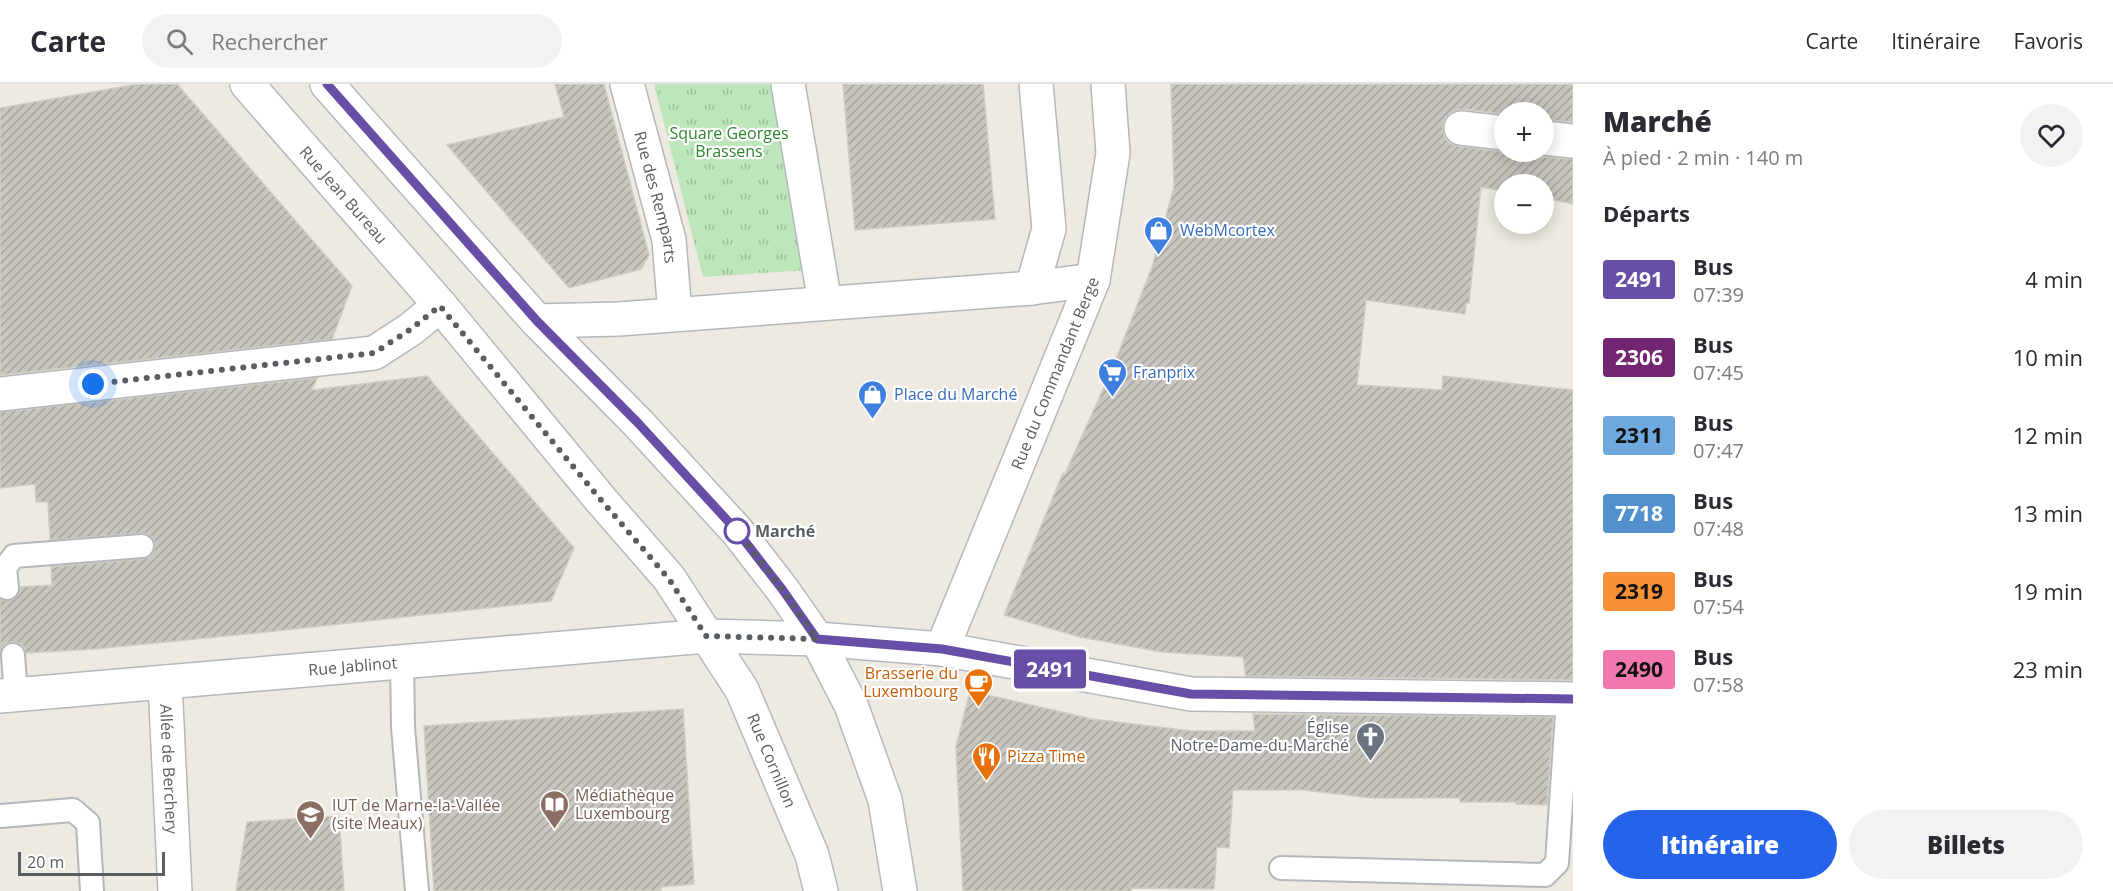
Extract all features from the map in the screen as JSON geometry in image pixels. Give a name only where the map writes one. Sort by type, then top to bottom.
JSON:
[{"type":"street","name":"Rue Jean Bureau","points":[[247,84],[440,306],[669,579],[706,636]]},
{"type":"street","points":[[327,84],[537,321],[638,423],[737,531],[782,589],[817,639],[851,705],[880,783],[894,847],[900,891]]},
{"type":"street","name":"Rue des Remparts","points":[[627,84],[669,240],[675,314]]},
{"type":"street","points":[[788,84],[825,303]]},
{"type":"street","points":[[1032,288],[1049,229],[1036,84]]},
{"type":"street","name":"Rue du Commandant Berge","points":[[942,649],[1094,280],[1113,153],[1108,84]]},
{"type":"street","points":[[1461,128],[1494,132]]},
{"type":"street","points":[[1554,139],[1573,141]]},
{"type":"street","points":[[537,321],[582,321],[1032,288],[1094,280]]},
{"type":"street","points":[[0,394],[374,353],[411,329],[440,306]]},
{"type":"street","name":"Rue Jablinot","points":[[8,695],[706,636],[817,639],[942,649],[1191,694],[1570,699]]},
{"type":"street","name":"Rue Cornillon","points":[[706,636],[742,690],[812,855],[821,891]]},
{"type":"street","name":"Allée de Berchery","points":[[165,682],[175,891]]},
{"type":"lane","points":[[7,588],[4,568],[14,556],[142,546]]},
{"type":"lane","points":[[8,695],[13,654]]},
{"type":"lane","points":[[402,662],[403,727],[417,891]]},
{"type":"lane","points":[[1281,868],[1545,875],[1557,863],[1570,699]]},
{"type":"lane","points":[[0,816],[73,810],[88,823],[92,891]]},
{"type":"green space","name":"Square Georges Brassens","points":[[654,84],[778,84],[808,270],[703,277]]},
{"type":"building","points":[[139,84],[177,84],[352,286],[332,339],[0,375],[0,108]]},
{"type":"building","points":[[555,84],[604,84],[649,255],[641,269],[569,288],[447,145],[564,117]]},
{"type":"building","points":[[843,84],[983,84],[995,219],[855,230]]},
{"type":"building","points":[[1171,84],[1573,84],[1573,122],[1554,121],[1554,102],[1494,102],[1494,113],[1463,109],[1453,111],[1446,117],[1442,126],[1444,136],[1449,143],[1494,151],[1494,162],[1554,162],[1554,158],[1573,159],[1573,204],[1554,200],[1554,174],[1494,174],[1494,189],[1481,187],[1469,303],[1466,303],[1465,314],[1366,300],[1357,385],[1442,390],[1443,376],[1573,390],[1573,680],[1246,676],[1243,657],[1162,652],[1080,637],[1004,615],[1063,473],[1065,474],[1113,367],[1152,267],[1174,187]]},
{"type":"building","points":[[427,376],[574,548],[551,601],[95,649],[26,653],[24,647],[19,643],[11,642],[5,644],[0,653],[0,599],[8,601],[14,599],[19,594],[20,587],[52,585],[51,567],[143,559],[150,557],[155,546],[153,538],[142,533],[50,540],[48,502],[36,502],[35,484],[0,488],[0,412],[317,378],[312,390]]},
{"type":"building","points":[[970,691],[1092,719],[1192,731],[1255,731],[1253,714],[1553,717],[1547,805],[1516,804],[1516,802],[1460,802],[1460,798],[1372,798],[1303,790],[1233,790],[1229,848],[1217,847],[1214,889],[963,891],[956,747]]},
{"type":"building","name":"Médiathèque Luxembourg","points":[[683,709],[694,884],[661,887],[661,891],[434,891],[424,726]]},
{"type":"building","name":"IUT de Marne-la-Vallée (site Meaux)","points":[[339,816],[344,891],[236,891],[247,822]]},
{"type":"bus line","name":"2491","points":[[327,84],[537,321],[638,423],[737,531],[817,639],[942,649],[1191,694],[1573,699]]},
{"type":"place","name":"WebMcortex","points":[[1159,256]]},
{"type":"place","name":"Franprix","points":[[1112,398]]},
{"type":"place","name":"Place du Marché","points":[[873,420]]},
{"type":"place","name":"Marché","points":[[737,531]]},
{"type":"place","name":"Brasserie du Luxembourg","points":[[979,708]]},
{"type":"place","name":"Église Notre-Dame-du-Marché","points":[[1370,762]]},
{"type":"place","name":"Pizza Time","points":[[986,782]]},
{"type":"place","name":"Médiathèque Luxembourg","points":[[554,830]]},
{"type":"place","name":"IUT de Marne-la-Vallée (site Meaux)","points":[[311,840]]},
{"type":"route","points":[[93,384],[374,353],[411,329],[440,306],[669,579],[706,636],[817,639],[737,531]]}]
